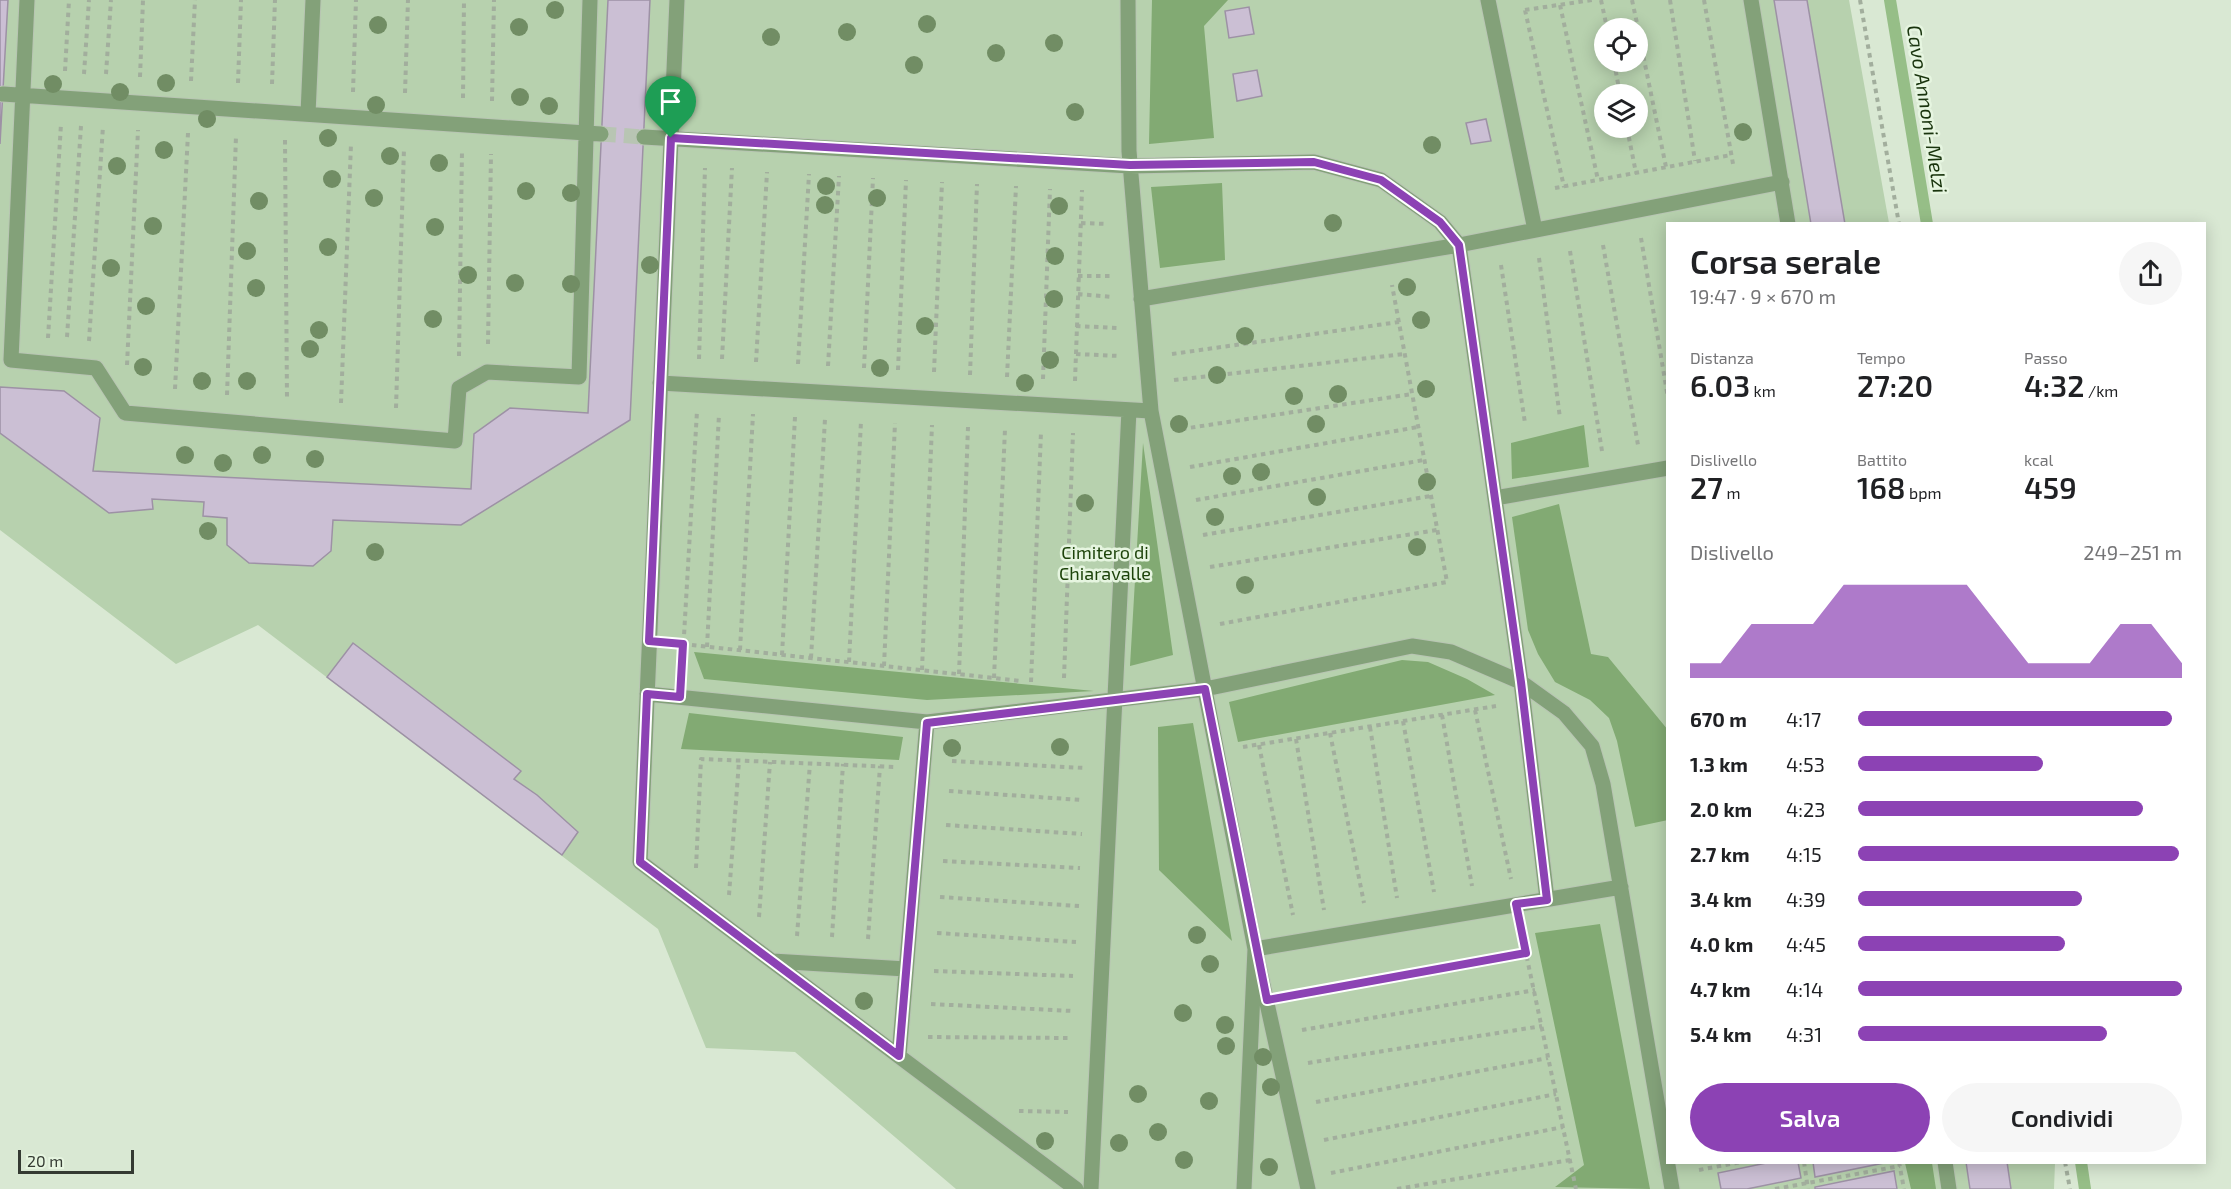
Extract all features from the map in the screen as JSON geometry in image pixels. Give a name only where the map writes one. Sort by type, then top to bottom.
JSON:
[{"type":"street","points":[[27,0],[11,360],[96,369],[125,413],[455,441],[459,388],[487,372],[579,377],[590,0]]},
{"type":"street","points":[[308,114],[313,0]]},
{"type":"street","points":[[677,0],[640,862],[1076,1189]]},
{"type":"street","points":[[1128,0],[1130,165],[1151,411],[1255,949],[1307,1184]]},
{"type":"street","points":[[1751,0],[1788,222]]},
{"type":"street","points":[[1489,8],[1535,230]]},
{"type":"street","points":[[3,94],[602,134]]},
{"type":"street","points":[[644,137],[1130,165],[1314,162],[1381,180],[1440,222],[1459,245],[1524,702],[1547,900]]},
{"type":"street","points":[[1141,298],[1459,245],[1782,182]]},
{"type":"street","points":[[660,382],[1151,411]]},
{"type":"street","points":[[1091,1189],[1129,410]]},
{"type":"street","points":[[1495,498],[1666,468]]},
{"type":"street","points":[[647,694],[927,723],[1205,689],[1412,646],[1451,652],[1521,682],[1564,713],[1592,746],[1603,784],[1666,1153]]},
{"type":"street","points":[[899,1056],[927,723]]},
{"type":"street","points":[[1255,949],[1621,887]]},
{"type":"street","points":[[1244,1189],[1255,949]]},
{"type":"street","points":[[771,961],[906,969]]},
{"type":"street","points":[[1668,1164],[1672,1189]]},
{"type":"street","points":[[1945,1164],[1949,1189]]},
{"type":"path","points":[[46,363],[69,0]]},
{"type":"path","points":[[66,365],[89,0]]},
{"type":"path","points":[[87,368],[111,0]]},
{"type":"path","points":[[125,413],[143,0]]},
{"type":"path","points":[[174,417],[195,0]]},
{"type":"path","points":[[227,421],[241,0]]},
{"type":"path","points":[[275,0],[287,427]]},
{"type":"path","points":[[340,431],[356,0]]},
{"type":"path","points":[[395,436],[408,0]]},
{"type":"path","points":[[459,388],[464,0]]},
{"type":"path","points":[[487,372],[494,0]]},
{"type":"path","points":[[1489,8],[1525,10],[1592,0]]},
{"type":"path","points":[[1601,0],[1605,18]]},
{"type":"path","points":[[1632,0],[1636,18]]},
{"type":"path","points":[[1670,0],[1695,161]]},
{"type":"path","points":[[1704,0],[1738,191]]},
{"type":"path","points":[[1860,0],[1899,222]]},
{"type":"path","points":[[1560,5],[1598,180]]},
{"type":"path","points":[[1525,10],[1564,187]]},
{"type":"path","points":[[1647,72],[1666,167]]},
{"type":"path","points":[[1629,138],[1636,173]]},
{"type":"path","points":[[680,697],[699,385],[706,140]]},
{"type":"path","points":[[1528,193],[1731,154]]},
{"type":"path","points":[[1636,211],[1666,386]]},
{"type":"path","points":[[1598,218],[1643,472]]},
{"type":"path","points":[[1565,224],[1607,478]]},
{"type":"path","points":[[1535,230],[1560,418]]},
{"type":"path","points":[[1497,238],[1525,423]]},
{"type":"path","points":[[1193,629],[1447,582],[1386,258]]},
{"type":"path","points":[[1078,294],[1141,298]]},
{"type":"path","points":[[1076,354],[1146,358],[1399,322]]},
{"type":"path","points":[[1076,326],[1144,329]]},
{"type":"path","points":[[1149,383],[1405,354]]},
{"type":"path","points":[[1155,433],[1412,394]]},
{"type":"path","points":[[1163,472],[1418,427]]},
{"type":"path","points":[[1169,505],[1424,460]]},
{"type":"path","points":[[1176,540],[1431,496]]},
{"type":"path","points":[[1182,572],[1437,530]]},
{"type":"path","points":[[649,641],[1042,683]]},
{"type":"path","points":[[1217,752],[1524,702]]},
{"type":"path","points":[[1475,710],[1576,1189]]},
{"type":"path","points":[[1442,715],[1477,912]]},
{"type":"path","points":[[1403,721],[1438,918]]},
{"type":"path","points":[[1370,727],[1401,924]]},
{"type":"path","points":[[1330,733],[1369,930]]},
{"type":"path","points":[[1296,739],[1328,937]]},
{"type":"path","points":[[1259,745],[1299,942]]},
{"type":"path","points":[[694,902],[701,759],[880,766],[924,764],[1112,769]]},
{"type":"path","points":[[727,927],[739,761]]},
{"type":"path","points":[[757,949],[770,762]]},
{"type":"path","points":[[795,962],[810,763]]},
{"type":"path","points":[[831,965],[843,764]]},
{"type":"path","points":[[866,967],[880,766]]},
{"type":"path","points":[[921,789],[1110,802]]},
{"type":"path","points":[[919,824],[1108,835]]},
{"type":"path","points":[[916,859],[1107,869]]},
{"type":"path","points":[[912,896],[1105,908]]},
{"type":"path","points":[[910,931],[1103,944]]},
{"type":"path","points":[[1267,1000],[1526,953]]},
{"type":"path","points":[[906,969],[1101,977]]},
{"type":"path","points":[[1275,1035],[1534,990]]},
{"type":"path","points":[[903,1003],[1099,1012]]},
{"type":"path","points":[[1281,1067],[1542,1026]]},
{"type":"path","points":[[901,1037],[1098,1039]]},
{"type":"path","points":[[1290,1107],[1548,1058]]},
{"type":"path","points":[[1299,1145],[1556,1094]]},
{"type":"path","points":[[1307,1184],[1563,1127]]},
{"type":"path","points":[[1397,1189],[1570,1160]]},
{"type":"path","points":[[1699,1170],[1730,1164]]},
{"type":"path","points":[[1804,1164],[1808,1189]]},
{"type":"path","points":[[1775,1189],[1899,1164],[1904,1189]]},
{"type":"path","points":[[2065,1164],[2070,1189]]},
{"type":"green space","name":"Cimitero di Chiaravalle","points":[[0,0],[1849,0],[1889,222],[1666,222],[1666,1164],[2055,1164],[2054,1189],[956,1189],[795,1052],[706,1048],[658,929],[258,625],[176,664],[0,530]]},
{"type":"green space","points":[[1152,0],[1228,0],[1204,26],[1214,138],[1149,144]]},
{"type":"green space","points":[[1222,183],[1225,260],[1160,268],[1151,187]]},
{"type":"green space","points":[[1584,425],[1589,467],[1512,479],[1511,443]]},
{"type":"green space","points":[[1143,443],[1173,655],[1130,666]]},
{"type":"green space","points":[[1559,504],[1591,654],[1608,657],[1666,728],[1666,820],[1635,827],[1617,741],[1609,718],[1590,700],[1555,682],[1538,654],[1528,630],[1512,517]]},
{"type":"green space","points":[[694,652],[1094,691],[927,700],[704,679]]},
{"type":"green space","points":[[1402,660],[1428,662],[1467,679],[1495,695],[1238,742],[1229,702]]},
{"type":"green space","points":[[689,713],[903,737],[899,760],[681,749]]},
{"type":"green space","points":[[1193,723],[1232,941],[1159,870],[1158,727]]},
{"type":"green space","points":[[1600,924],[1650,1189],[1555,1187],[1584,1165],[1535,933]]},
{"type":"green space","points":[[1905,1164],[1932,1164],[1936,1189],[1911,1189]]},
{"type":"building","points":[[0,0],[8,0],[0,144]]},
{"type":"building","points":[[608,0],[650,0],[630,420],[461,525],[333,520],[331,551],[313,566],[249,563],[227,545],[227,518],[203,516],[204,502],[152,499],[153,509],[109,513],[0,433],[0,387],[64,391],[100,418],[93,471],[471,489],[474,434],[510,408],[588,413]]},
{"type":"building","points":[[1774,0],[1807,0],[1845,222],[1811,222]]},
{"type":"building","points":[[1249,7],[1254,34],[1229,38],[1225,11]]},
{"type":"building","points":[[1257,70],[1262,96],[1237,101],[1233,74]]},
{"type":"building","points":[[1486,119],[1491,141],[1471,144],[1466,123]]},
{"type":"building","points":[[353,643],[521,771],[514,779],[537,795],[578,832],[562,855],[327,677]]},
{"type":"building","points":[[1761,1164],[1798,1164],[1801,1178],[1747,1189],[1721,1189],[1718,1173]]},
{"type":"building","points":[[1813,1164],[1879,1164],[1815,1177]]},
{"type":"building","points":[[1966,1164],[2007,1164],[2011,1189],[1970,1189]]},
{"type":"building","points":[[1894,1171],[1897,1189],[1815,1189],[1815,1187]]},
{"type":"waterway","name":"Cavo Annoni-Melzi","points":[[1890,0],[1927,222]]},
{"type":"waterway","name":"Cavo Annoni-Melzi","points":[[2081,1164],[2085,1189]]},
{"type":"tunnel","points":[[601,134],[644,137]]},
{"type":"route","points":[[671,138],[1130,165],[1314,162],[1381,180],[1440,222],[1459,245],[1521,682],[1547,900],[1516,904],[1526,953],[1267,1000],[1205,689],[927,723],[899,1056],[640,862],[647,694],[680,697],[683,644],[649,641],[671,138]]}]
